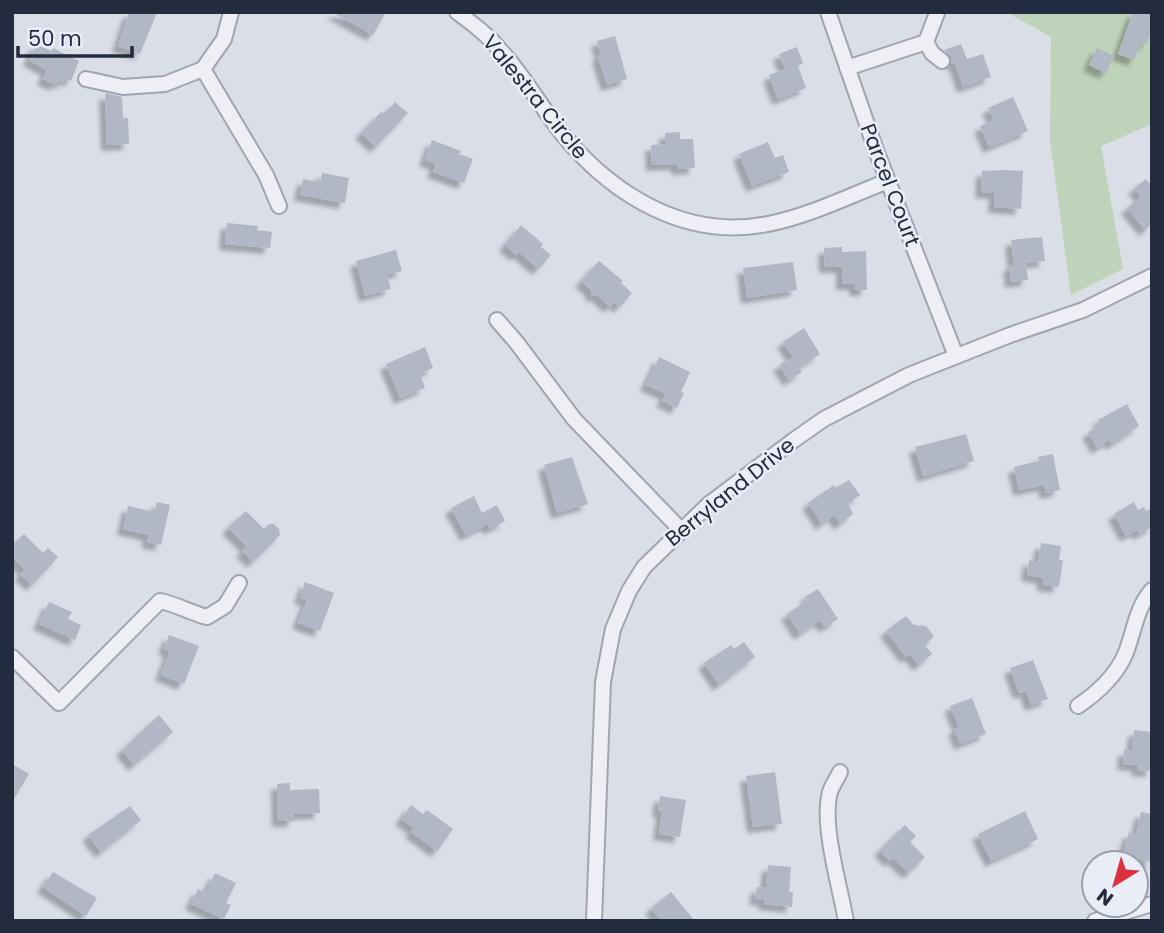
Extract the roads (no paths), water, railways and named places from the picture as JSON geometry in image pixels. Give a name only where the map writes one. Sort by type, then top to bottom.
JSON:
[{"type":"street","points":[[86,79],[123,87],[165,84],[203,69],[224,39],[231,12]]},
{"type":"street","name":"Valestra Circle","points":[[457,12],[500,49],[563,135],[585,160],[620,190],[671,217],[717,228],[768,224],[794,217],[888,181]]},
{"type":"street","name":"Parcel Court","points":[[828,12],[888,181],[956,356]]},
{"type":"street","points":[[937,13],[926,42],[932,53],[943,61]]},
{"type":"street","points":[[847,68],[926,42]]},
{"type":"street","points":[[203,69],[266,175],[279,206]]},
{"type":"street","name":"Berryland Drive","points":[[594,921],[603,682],[607,655],[613,629],[629,591],[653,556],[709,504],[824,419],[909,374],[1083,310],[1152,276]]},
{"type":"street","points":[[497,320],[574,419],[681,530]]},
{"type":"street","points":[[12,657],[59,703],[160,601],[172,603],[185,612],[207,617],[225,606],[239,583]]},
{"type":"street","points":[[1078,706],[1096,694],[1113,676],[1124,657],[1139,610],[1152,590]]},
{"type":"street","points":[[840,772],[831,789],[827,807],[846,921]]},
{"type":"street","points":[[1095,921],[1152,904]]}]
